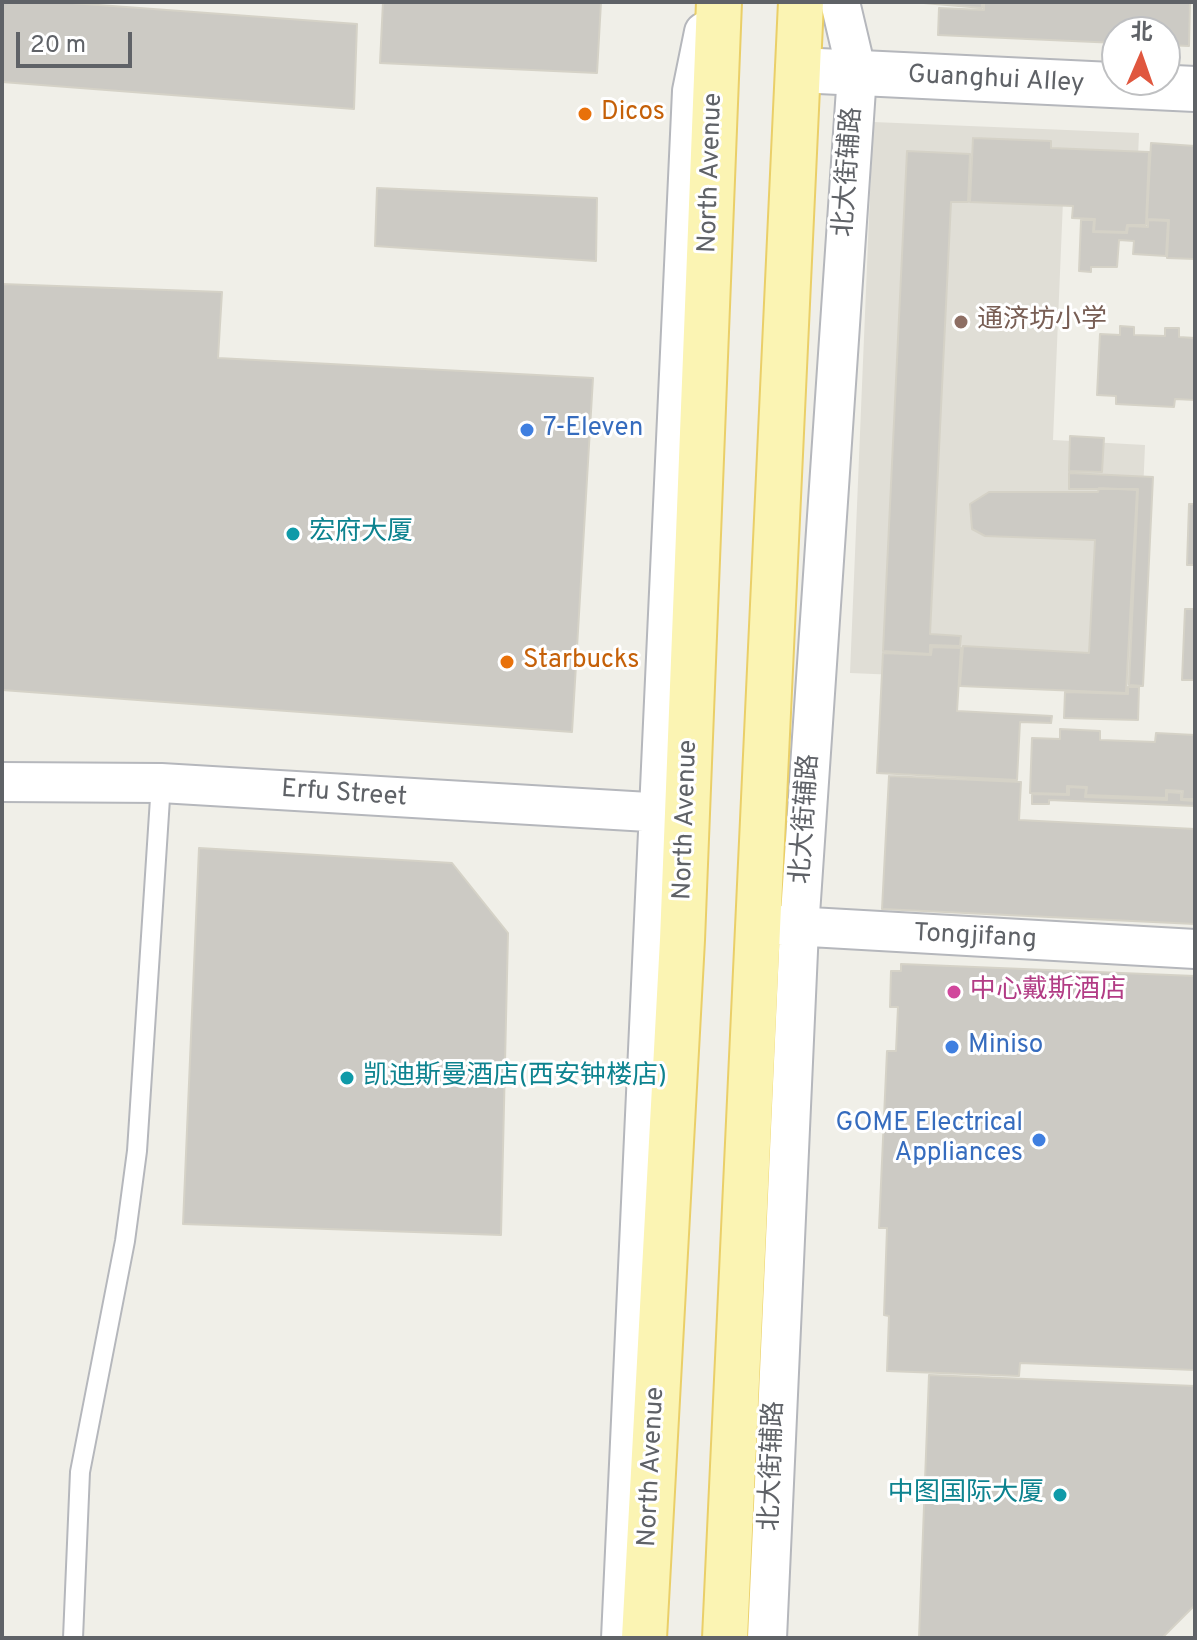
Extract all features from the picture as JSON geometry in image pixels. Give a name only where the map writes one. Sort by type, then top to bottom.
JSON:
[{"type":"main road","name":"North Avenue","points":[[644,1638],[673,814],[719,2]]},
{"type":"main road","points":[[725,1638],[755,923],[801,2]]},
{"type":"street","points":[[621,1638],[673,814],[692,91],[710,2]]},
{"type":"street","name":"北大街辅路","points":[[767,1638],[799,929],[857,74],[840,2]]},
{"type":"street","name":"Guanghui Alley","points":[[798,70],[1195,89]]},
{"type":"street","name":"Erfu Street","points":[[2,782],[161,783],[673,814]]},
{"type":"street","name":"Tongjifang","points":[[755,923],[799,929],[1195,949]]},
{"type":"lane","points":[[73,1638],[80,1472],[125,1241],[137,1151],[161,783]]},
{"type":"shaded area","name":"通济坊小学","points":[[873,122],[1139,133],[1136,204],[1063,201],[1053,440],[1145,445],[1135,685],[850,673]]},
{"type":"building","points":[[2,2],[58,2],[357,24],[354,109],[2,82]]},
{"type":"building","points":[[383,2],[601,2],[597,73],[380,63]]},
{"type":"building","points":[[912,2],[982,2],[982,8]]},
{"type":"building","points":[[984,2],[1190,2],[1189,46],[1181,46],[1181,16],[1101,16],[1101,42],[938,35],[939,8],[984,10]]},
{"type":"building","points":[[973,138],[1051,141],[1051,148],[1149,152],[1146,225],[1127,225],[1126,232],[1094,231],[1095,219],[1072,218],[1073,206],[970,202]]},
{"type":"building","points":[[1151,143],[1195,146],[1195,259],[1167,258],[1169,220],[1147,219]]},
{"type":"building","points":[[907,151],[970,154],[968,202],[951,202],[930,634],[961,636],[960,646],[930,645],[930,654],[883,651]]},
{"type":"building","points":[[377,188],[597,198],[596,261],[375,246]]},
{"type":"building","points":[[1081,220],[1094,220],[1093,232],[1127,233],[1128,226],[1148,227],[1148,220],[1168,221],[1166,256],[1133,254],[1134,241],[1119,240],[1117,267],[1091,267],[1091,272],[1079,271]]},
{"type":"building","name":"宏府大厦","points":[[2,284],[222,292],[218,358],[593,378],[572,732],[2,690]]},
{"type":"building","points":[[1120,326],[1134,327],[1134,335],[1165,336],[1165,328],[1179,328],[1179,337],[1195,338],[1195,400],[1175,399],[1174,407],[1116,404],[1116,396],[1097,395],[1100,334],[1120,335]]},
{"type":"building","points":[[1070,436],[1104,438],[1102,472],[1069,471]]},
{"type":"building","points":[[1069,473],[1153,477],[1143,686],[1129,685],[1138,489],[1069,489]]},
{"type":"building","points":[[1099,488],[1137,490],[1126,693],[960,686],[963,646],[1089,653],[1095,540],[985,536],[972,529],[970,504],[989,492],[1098,492]]},
{"type":"building","points":[[1189,504],[1195,504],[1195,565],[1187,565]]},
{"type":"building","points":[[1185,609],[1195,609],[1195,680],[1182,680]]},
{"type":"building","points":[[932,647],[961,648],[957,711],[1052,716],[1051,723],[1020,722],[1017,780],[877,773],[883,653],[931,655]]},
{"type":"building","points":[[1128,687],[1139,687],[1138,720],[1064,718],[1065,692],[1128,694]]},
{"type":"building","points":[[1060,729],[1100,731],[1100,740],[1155,742],[1156,733],[1195,735],[1195,799],[1182,799],[1183,791],[1166,790],[1166,798],[1086,795],[1087,787],[1067,786],[1067,794],[1030,793],[1032,738],[1060,739]]},
{"type":"building","points":[[889,776],[1021,782],[1019,820],[1195,829],[1195,924],[882,909]]},
{"type":"building","points":[[1069,787],[1086,788],[1085,797],[1167,800],[1167,792],[1181,793],[1181,800],[1195,801],[1195,806],[1049,800],[1049,804],[1032,804],[1032,794],[1069,795]]},
{"type":"building","name":"凯迪斯曼酒店(西安钟楼店)","points":[[199,848],[452,863],[508,933],[501,1235],[183,1224]]},
{"type":"building","name":"GOME Electrical Appliances","points":[[901,964],[1195,976],[1195,1370],[1020,1363],[1019,1376],[887,1371],[889,1316],[884,1315],[887,1228],[879,1228],[887,1051],[896,1051],[898,1007],[890,1007],[891,971],[901,971]]},
{"type":"building","name":"中图国际大厦","points":[[929,1375],[1195,1386],[1195,1605],[1162,1638],[919,1638]]},
{"type":"place","name":"Dicos","points":[[585,114]]},
{"type":"place","name":"通济坊小学","points":[[961,322]]},
{"type":"place","name":"7-Eleven","points":[[527,430]]},
{"type":"place","name":"宏府大厦","points":[[293,534]]},
{"type":"place","name":"Starbucks","points":[[507,662]]},
{"type":"place","name":"中心戴斯酒店","points":[[954,992]]},
{"type":"place","name":"Miniso","points":[[952,1047]]},
{"type":"place","name":"凯迪斯曼酒店(西安钟楼店)","points":[[347,1078]]},
{"type":"place","name":"GOME Electrical Appliances","points":[[1039,1140]]},
{"type":"place","name":"中图国际大厦","points":[[1060,1495]]}]
